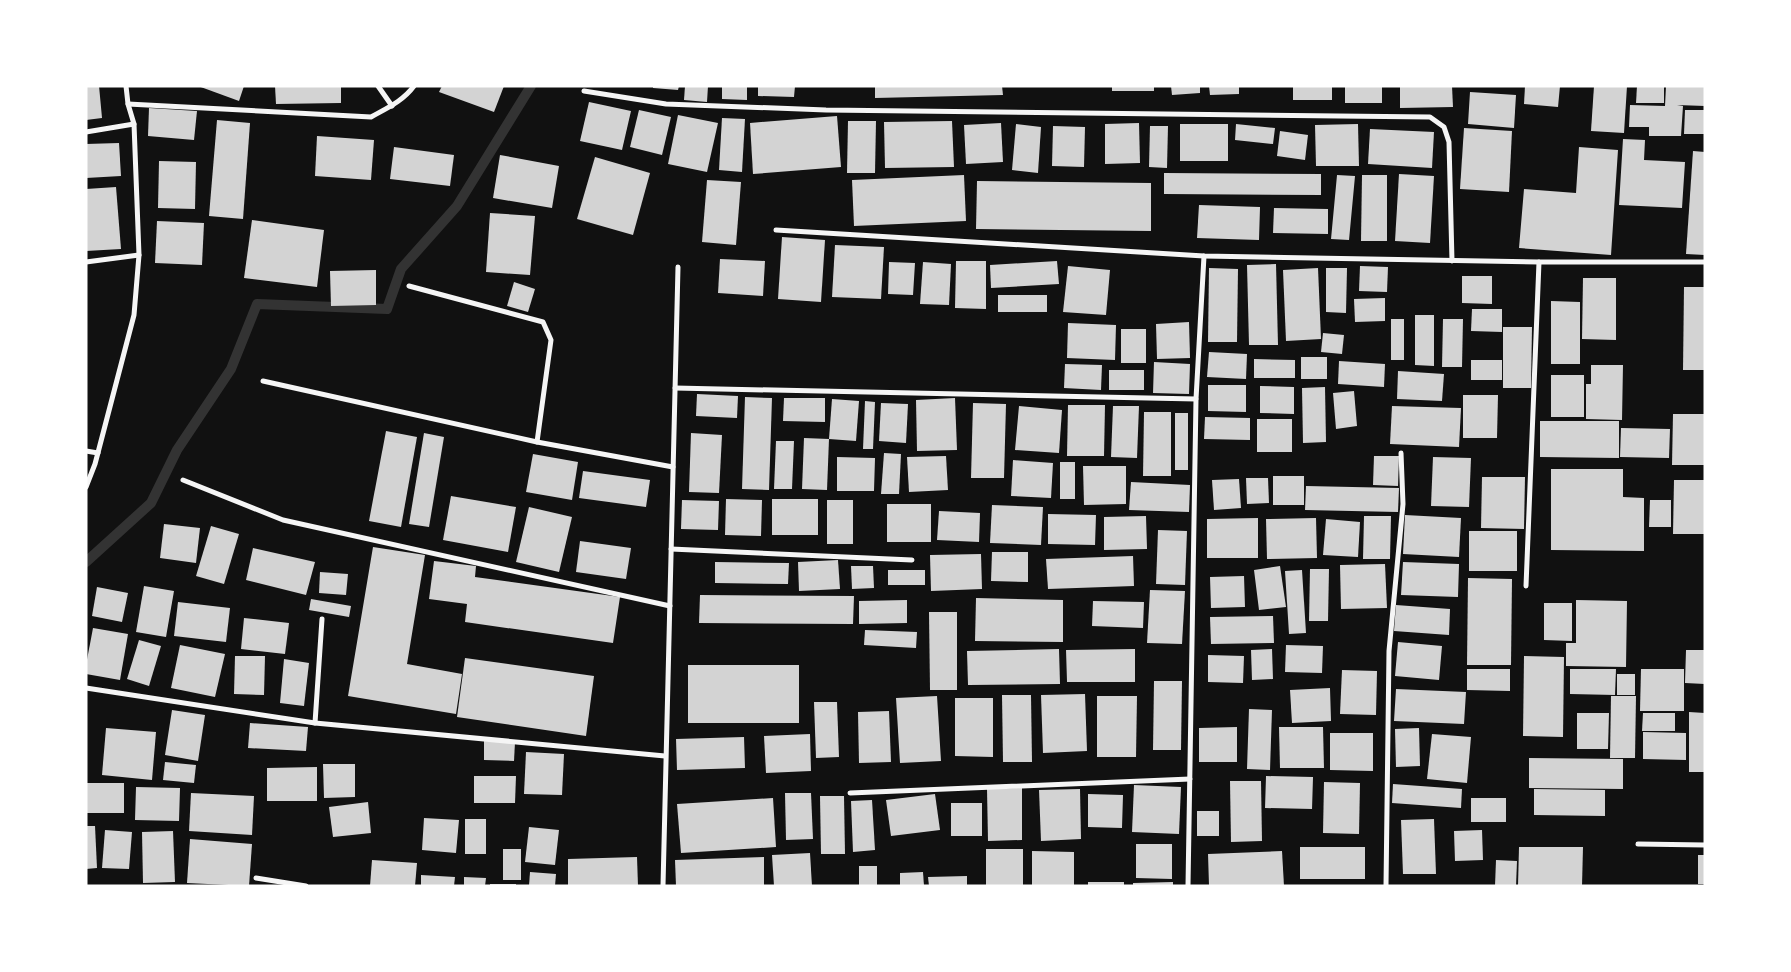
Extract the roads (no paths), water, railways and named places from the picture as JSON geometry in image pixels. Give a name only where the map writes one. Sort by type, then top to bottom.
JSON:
[{"type":"street","points":[[86,487],[98,453],[134,315],[139,255],[134,124],[128,104],[126,86]]},
{"type":"street","points":[[378,86],[392,106]]},
{"type":"street","points":[[128,104],[370,117],[407,96],[414,86]]},
{"type":"street","points":[[584,92],[666,104],[826,110],[1430,117],[1444,127],[1449,142],[1452,261]]},
{"type":"street","points":[[86,132],[134,124]]},
{"type":"street","points":[[776,230],[1204,256],[1452,261],[1705,262]]},
{"type":"street","points":[[86,262],[139,255]]},
{"type":"street","points":[[1188,886],[1196,399],[1204,256]]},
{"type":"street","points":[[1526,586],[1539,262]]},
{"type":"street","points":[[663,886],[678,267]]},
{"type":"street","points":[[409,286],[543,322],[551,340],[537,442]]},
{"type":"street","points":[[263,381],[537,442],[673,467]]},
{"type":"street","points":[[675,388],[1196,399]]},
{"type":"street","points":[[86,451],[98,453]]},
{"type":"street","points":[[1386,886],[1388,651],[1403,504],[1402,453]]},
{"type":"street","points":[[183,480],[283,520],[670,606]]},
{"type":"street","points":[[672,549],[912,560]]},
{"type":"street","points":[[314,723],[322,619]]},
{"type":"street","points":[[86,688],[314,723],[665,756]]},
{"type":"street","points":[[850,792],[1190,779]]},
{"type":"street","points":[[1638,844],[1705,845]]},
{"type":"street","points":[[256,878],[306,886]]},
{"type":"waterway","points":[[86,562],[151,503],[177,450],[231,369],[257,304],[387,309],[401,269],[457,206],[531,86]]}]
